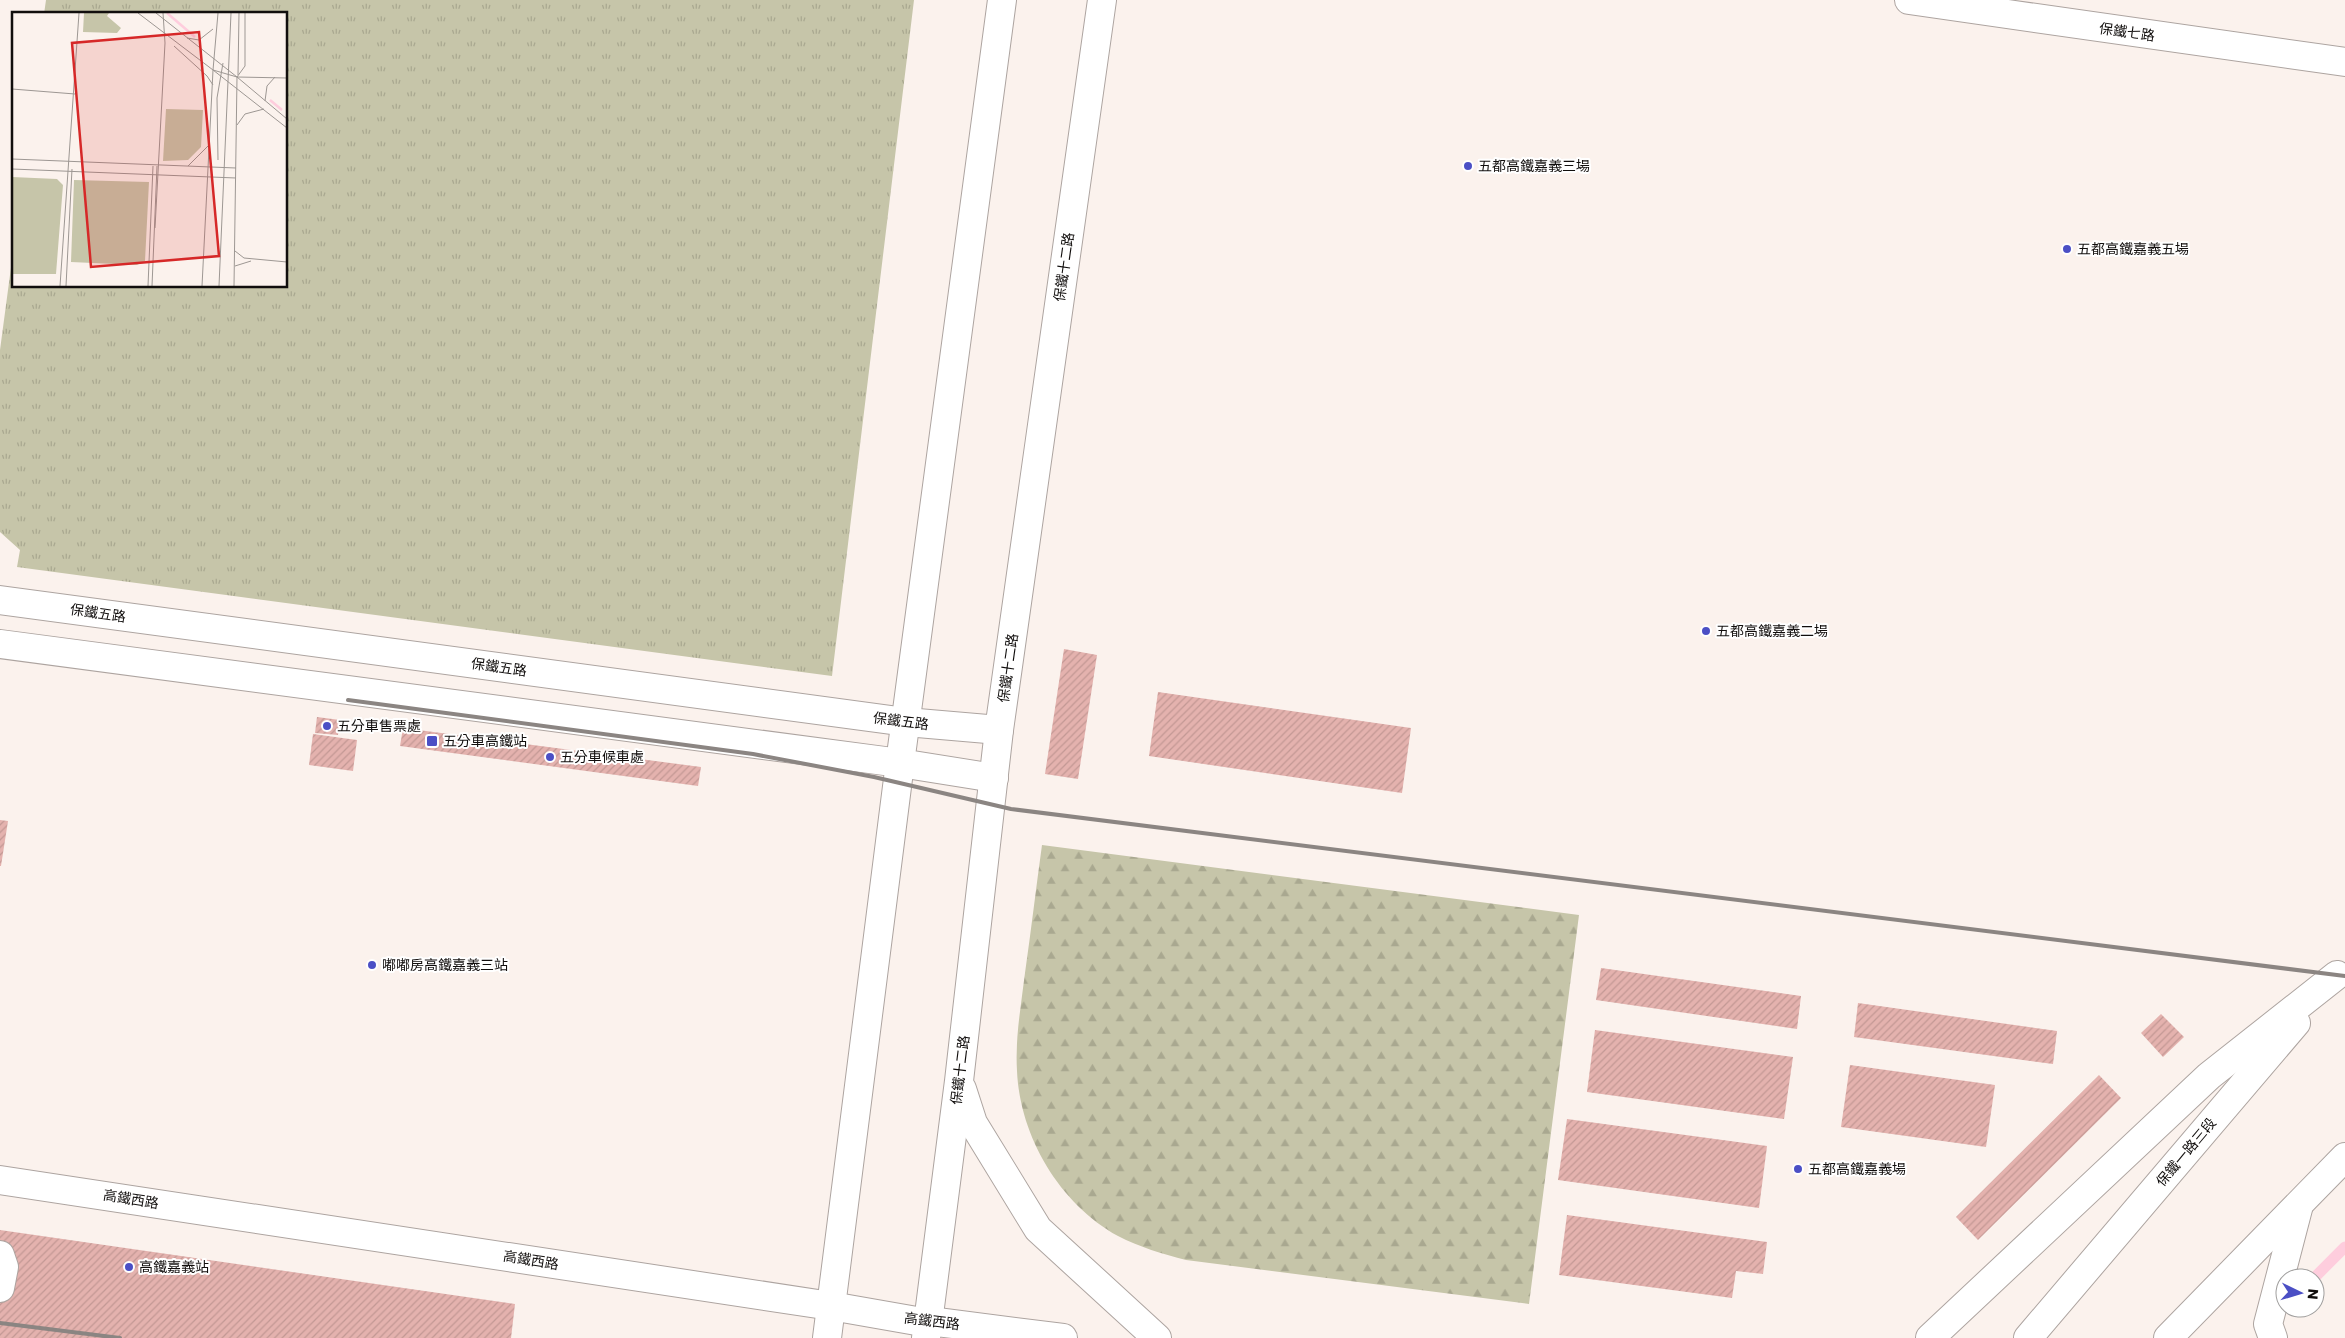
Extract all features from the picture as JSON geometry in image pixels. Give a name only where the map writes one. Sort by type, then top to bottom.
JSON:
[{"type":"street","points":[[828,1338],[900,763],[1002,0]]},
{"type":"street","name":"保鐵十二路","points":[[927,1330],[959,1081],[999,730],[1102,0]]},
{"type":"street","name":"保鐵七路","points":[[1909,0],[2345,62]]},
{"type":"street","name":"保鐵五路","points":[[0,600],[906,722],[999,730]]},
{"type":"street","points":[[0,644],[900,763],[994,778]]},
{"type":"street","points":[[1930,1338],[2209,1076],[2341,971]]},
{"type":"street","name":"保鐵一路三段","points":[[2028,1338],[2341,971]]},
{"type":"street","points":[[959,1081],[973,1123],[1038,1229],[1156,1338]]},
{"type":"street","points":[[2168,1338],[2345,1157]]},
{"type":"street","name":"高鐵西路","points":[[0,1180],[831,1306],[927,1330],[937,1322],[1063,1338]]},
{"type":"street","points":[[2273,1338],[2268,1324],[2299,1205]]},
{"type":"street","points":[[0,1255],[4,1267],[0,1288]]},
{"type":"green space","points":[[46,0],[914,0],[832,676],[17,567],[20,550],[0,532],[0,350],[12,260],[12,288],[288,288],[288,12],[44,12]]},
{"type":"green space","points":[[1042,845],[1579,915],[1529,1304],[1186,1260],[1134,1244],[1118,1236],[1078,1206],[1061,1187],[1035,1144],[1020,1096],[1017,1071],[1019,1022]]},
{"type":"building","points":[[1064,649],[1097,655],[1078,779],[1045,774]]},
{"type":"building","points":[[1158,692],[1411,728],[1402,793],[1149,756]]},
{"type":"building","name":"五分車售票處","points":[[317,717],[340,720],[338,735],[315,733]]},
{"type":"building","name":"五分車候車處","points":[[403,728],[701,767],[698,786],[400,746]]},
{"type":"building","points":[[313,734],[357,740],[353,771],[309,765]]},
{"type":"building","points":[[0,820],[8,821],[1,866],[0,866]]},
{"type":"building","points":[[1601,968],[1801,996],[1797,1029],[1596,1000]]},
{"type":"building","points":[[1858,1003],[2057,1031],[2053,1064],[1854,1037]]},
{"type":"building","points":[[2161,1014],[2184,1037],[2163,1057],[2141,1033]]},
{"type":"building","points":[[1595,1030],[1793,1057],[1784,1119],[1587,1092]]},
{"type":"building","points":[[1850,1065],[1995,1085],[1986,1147],[1841,1127]]},
{"type":"building","points":[[2099,1075],[2121,1098],[1978,1240],[1956,1217]]},
{"type":"building","points":[[1567,1119],[1767,1146],[1759,1208],[1558,1180]]},
{"type":"building","points":[[1567,1215],[1767,1242],[1763,1274],[1736,1271],[1732,1298],[1559,1275]]},
{"type":"building","name":"高鐵嘉義站","points":[[0,1230],[515,1304],[511,1338],[0,1338]]},
{"type":"waterway","points":[[2324,1268],[2345,1247]]},
{"type":"railway","points":[[348,700],[753,754],[874,777],[1011,809],[2345,976]]},
{"type":"railway","points":[[0,1323],[120,1338]]},
{"type":"place","name":"五都高鐵嘉義三場","points":[[1468,166]]},
{"type":"place","name":"五都高鐵嘉義五場","points":[[2067,249]]},
{"type":"place","name":"五都高鐵嘉義二場","points":[[1706,631]]},
{"type":"place","name":"五分車售票處","points":[[327,726]]},
{"type":"place","name":"五分車高鐵站","points":[[432,741]]},
{"type":"place","name":"五分車候車處","points":[[550,757]]},
{"type":"place","name":"嘟嘟房高鐵嘉義三站","points":[[372,965]]},
{"type":"place","name":"五都高鐵嘉義場","points":[[1798,1169]]},
{"type":"place","name":"高鐵嘉義站","points":[[129,1267]]}]
